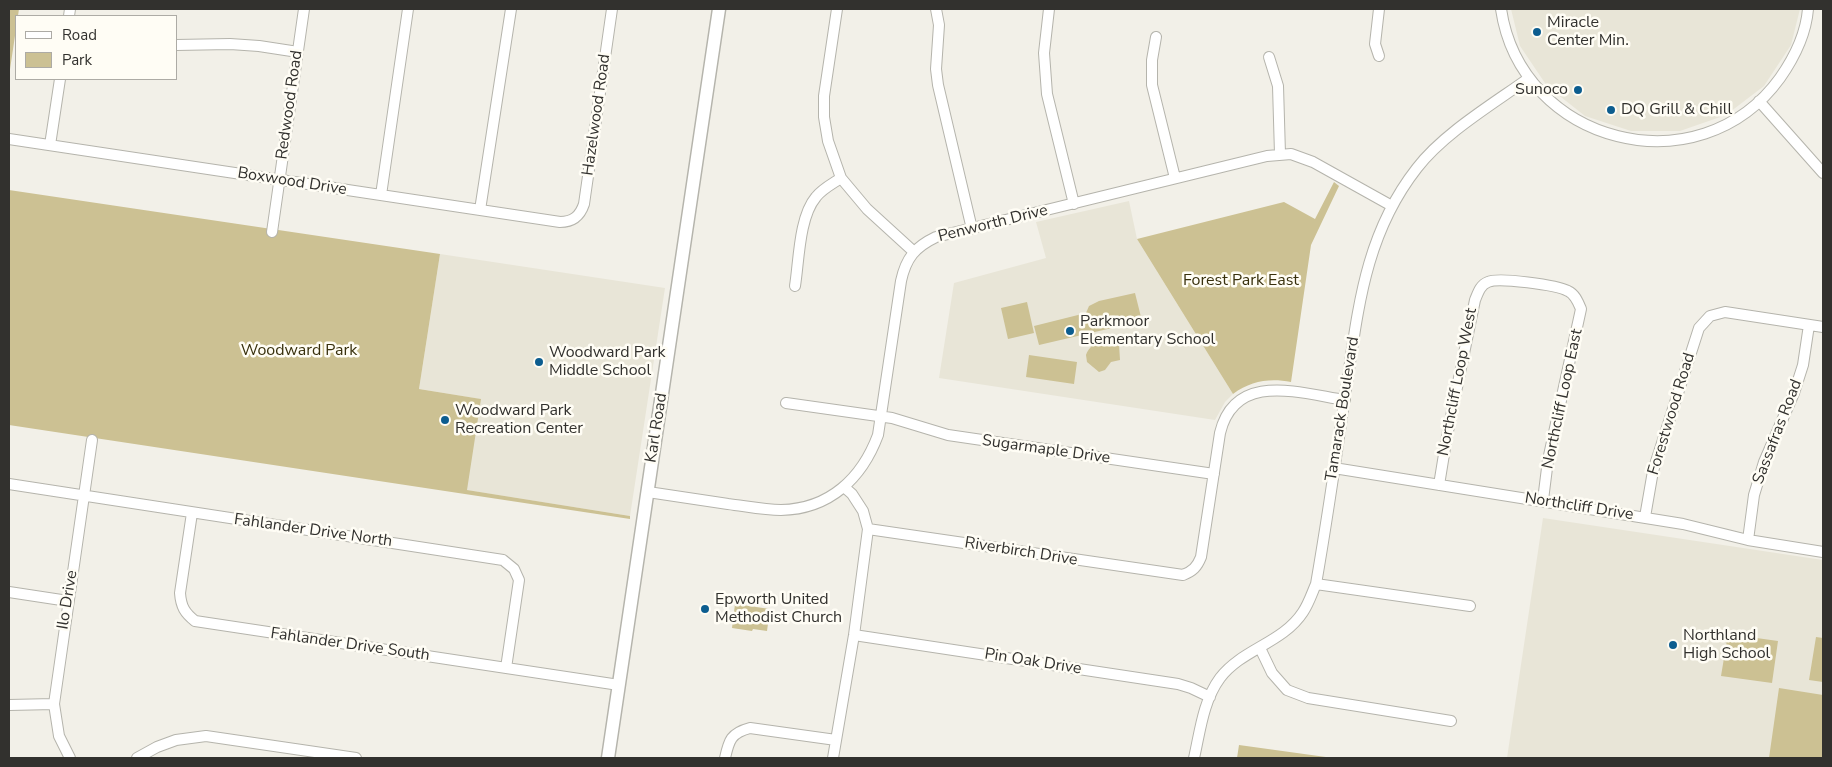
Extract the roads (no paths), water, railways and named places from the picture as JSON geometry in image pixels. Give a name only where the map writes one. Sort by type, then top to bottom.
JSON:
[{"type":"main road","name":"Karl Road","points":[[608,758],[719,9]]},
{"type":"street","name":"Redwood Road","points":[[272,232],[304,9]]},
{"type":"street","points":[[380,195],[408,9]]},
{"type":"street","points":[[480,210],[511,9]]},
{"type":"street","name":"Hazelwood Road","points":[[576,218],[584,204],[612,9]]},
{"type":"street","points":[[648,492],[782,510],[811,505],[829,497],[844,487],[860,470],[871,453],[878,435],[901,281],[905,266],[913,251],[867,209],[841,178],[828,141],[824,117],[824,96],[837,9]]},
{"type":"street","points":[[936,9],[939,24],[936,69],[938,85],[972,229]]},
{"type":"street","points":[[1049,9],[1044,53],[1046,86],[1074,204]]},
{"type":"street","points":[[1379,9],[1375,44],[1379,56]]},
{"type":"street","points":[[1501,9],[1503,22],[1514,53],[1529,78],[1547,98],[1569,116],[1593,129],[1620,138],[1667,141],[1709,132],[1735,119],[1759,101],[1778,80],[1797,49],[1808,9]]},
{"type":"street","points":[[1156,37],[1152,60],[1152,85],[1175,178]]},
{"type":"street","points":[[178,45],[230,44],[298,52]]},
{"type":"street","points":[[1269,57],[1278,86],[1280,154]]},
{"type":"street","name":"Tamarack Boulevard","points":[[1194,758],[1202,718],[1219,680],[1230,668],[1282,634],[1303,612],[1316,584],[1363,282],[1382,224],[1418,166],[1466,123],[1529,78]]},
{"type":"street","points":[[50,145],[60,80]]},
{"type":"street","points":[[1759,101],[1823,173]]},
{"type":"street","name":"Boxwood Drive","points":[[9,139],[560,222],[568,222],[576,218]]},
{"type":"street","name":"Penworth Drive","points":[[913,251],[936,237],[1280,154],[1291,154],[1313,162],[1392,206]]},
{"type":"street","points":[[795,286],[807,213],[816,197],[841,178]]},
{"type":"street","name":"Northcliff Loop West","points":[[1439,485],[1447,436],[1478,290],[1485,283],[1500,279],[1560,287],[1570,291],[1577,299]]},
{"type":"street","name":"Northcliff Loop East","points":[[1543,500],[1548,460],[1580,320],[1581,309],[1577,299]]},
{"type":"street","name":"Forestwood Road","points":[[1645,517],[1653,471],[1699,328],[1710,316],[1724,312],[1809,325]]},
{"type":"street","points":[[1809,325],[1823,327]]},
{"type":"street","name":"Sassafras Road","points":[[1748,540],[1754,495],[1764,462],[1794,393],[1803,365],[1809,325]]},
{"type":"street","points":[[1214,474],[1222,421],[1228,411],[1242,398],[1258,391],[1276,390],[1345,400]]},
{"type":"street","name":"Sugarmaple Drive","points":[[786,403],[881,417],[915,424],[948,435],[1214,474]]},
{"type":"street","name":"Ilo Drive","points":[[70,758],[59,736],[54,704],[92,440]]},
{"type":"street","name":"Northcliff Drive","points":[[1334,468],[1645,517],[1748,540],[1823,552]]},
{"type":"street","name":"Riverbirch Drive","points":[[868,529],[1183,575],[1192,571],[1198,565],[1201,556],[1214,474]]},
{"type":"street","name":"Fahlander Drive North","points":[[9,484],[503,560],[514,569],[519,580],[506,668]]},
{"type":"street","points":[[833,758],[854,635],[868,529],[863,511],[852,494],[844,487]]},
{"type":"street","name":"Fahlander Drive South","points":[[192,513],[180,594],[181,605],[186,614],[195,621],[619,685]]},
{"type":"street","points":[[1316,584],[1470,606]]},
{"type":"street","points":[[9,592],[68,601]]},
{"type":"street","name":"Pin Oak Drive","points":[[854,635],[1178,684],[1191,688],[1210,698]]},
{"type":"street","points":[[1260,648],[1272,673],[1287,690],[1308,698],[1451,721]]},
{"type":"street","points":[[9,705],[54,704]]},
{"type":"street","points":[[725,758],[729,742],[733,736],[740,730],[750,728],[836,740]]},
{"type":"street","points":[[137,758],[157,747],[176,740],[206,736],[356,758]]},
{"type":"place","name":"Miracle Center Min.","points":[[1537,32]]},
{"type":"place","name":"Sunoco","points":[[1578,90]]},
{"type":"place","name":"DQ Grill & Chill","points":[[1611,110]]},
{"type":"place","name":"Parkmoor Elementary School","points":[[1070,331]]},
{"type":"place","name":"Woodward Park Middle School","points":[[539,362]]},
{"type":"place","name":"Woodward Park Recreation Center","points":[[445,420]]},
{"type":"place","name":"Epworth United Methodist Church","points":[[705,609]]},
{"type":"place","name":"Northland High School","points":[[1673,645]]},
{"type":"park label","name":"Forest Park East","points":[[1241,281]]},
{"type":"park label","name":"Woodward Park","points":[[299,351]]}]
